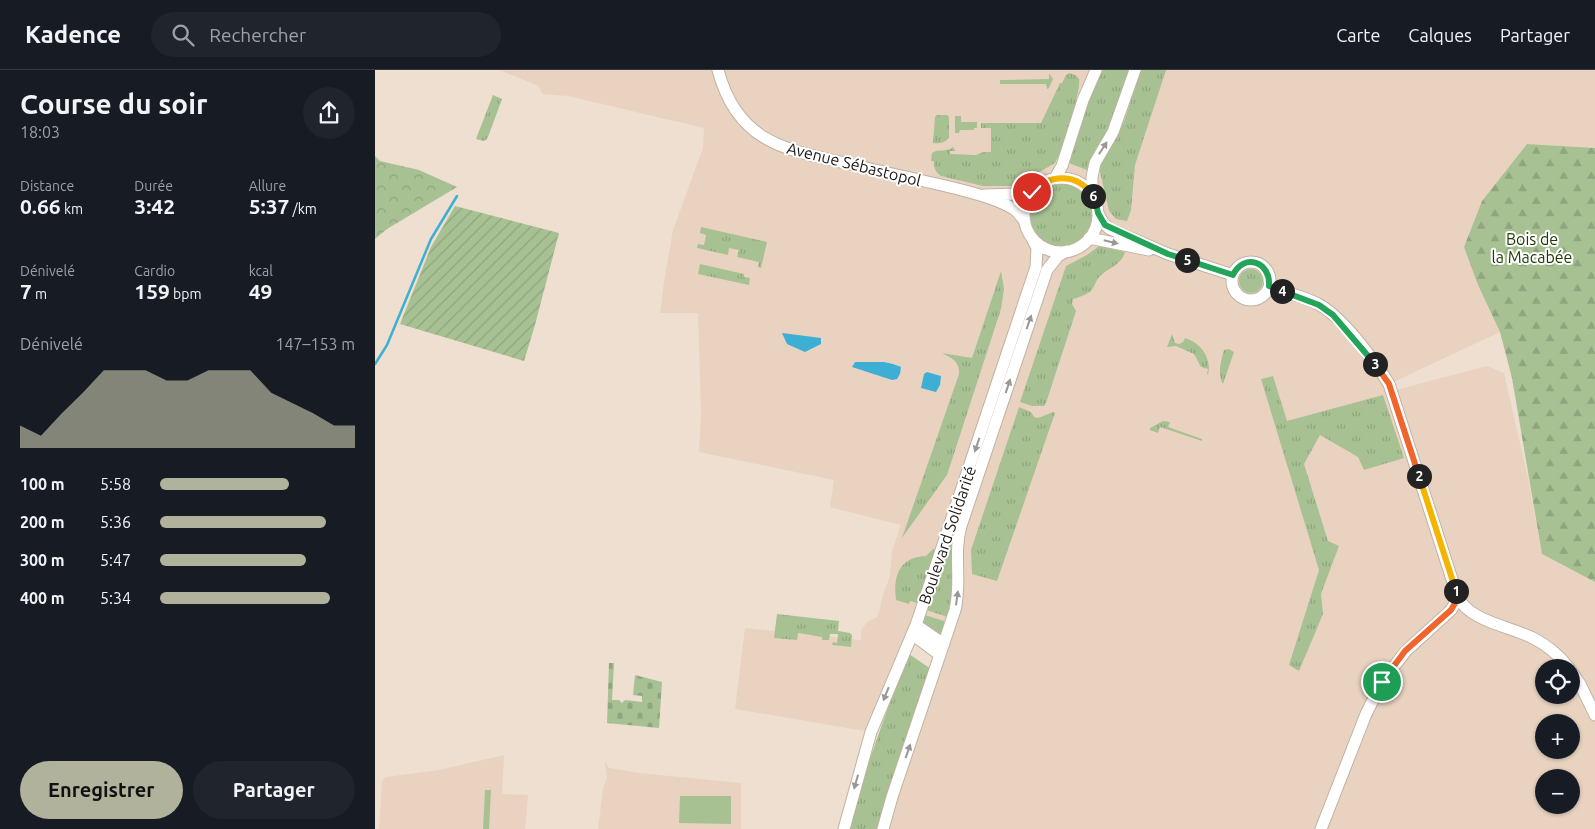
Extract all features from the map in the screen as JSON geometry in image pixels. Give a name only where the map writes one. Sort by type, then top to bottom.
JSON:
[{"type":"main road","name":"Avenue Sébastopol","points":[[718,70],[722,85],[736,112],[763,137],[782,148],[982,195],[1014,210],[1025,222]]},
{"type":"main road","points":[[1055,178],[1062,166],[1083,100],[1097,70]]},
{"type":"main road","points":[[1092,194],[1079,183],[1063,178],[1055,178],[1039,185],[1026,202],[1024,213],[1025,222],[1032,238],[1045,248],[1059,252],[1075,249],[1089,238],[1097,222],[1098,213],[1092,194],[1092,177],[1095,163],[1113,132],[1135,70]]},
{"type":"main road","name":"Avenue Sébastopol","points":[[982,195],[1032,192]]},
{"type":"main road","points":[[1098,213],[1110,229],[1168,254],[1233,275]]},
{"type":"main road","name":"Boulevard Solidarité","points":[[844,829],[871,732],[914,629],[1036,267],[1037,248],[1032,238]]},
{"type":"main road","points":[[1089,238],[1168,254]]},
{"type":"main road","name":"Boulevard Solidarité","points":[[883,829],[957,600],[959,587],[957,544],[961,526],[1047,270],[1058,256],[1067,251]]},
{"type":"main road","points":[[1245,263],[1256,263],[1263,266],[1267,272],[1270,279],[1269,286],[1266,293],[1260,297],[1254,300],[1246,299],[1239,296],[1234,290],[1233,275],[1235,270],[1245,263]]},
{"type":"main road","points":[[1269,286],[1319,305],[1333,315],[1379,369],[1389,384],[1458,598],[1463,606],[1469,612],[1532,637],[1561,659]]},
{"type":"main road","points":[[1321,829],[1361,725],[1382,682],[1400,656],[1451,610],[1458,598]]},
{"type":"main road","points":[[1434,626],[1454,616],[1469,612]]},
{"type":"main road","points":[[914,629],[942,650]]},
{"type":"main road","points":[[1580,684],[1595,715]]},
{"type":"shaded area","points":[[499,70],[1595,70],[1595,148],[1527,144],[1482,201],[1464,247],[1478,285],[1500,332],[1389,384],[1392,391],[1487,366],[1504,373],[1528,478],[1542,554],[1595,582],[1595,829],[883,829],[944,644],[915,629],[871,732],[735,709],[745,628],[861,640],[861,630],[867,622],[877,617],[879,613],[890,576],[892,551],[901,525],[830,507],[834,480],[699,452],[701,414],[698,313],[660,313],[673,230],[703,148],[704,128],[568,96],[542,94],[539,86]]},
{"type":"shaded area","points":[[504,755],[502,794],[528,795],[525,829],[379,829],[382,781],[386,777],[439,770]]},
{"type":"shaded area","points":[[605,762],[609,768],[639,773],[741,783],[741,829],[598,829],[603,788],[607,778]]},
{"type":"green space","points":[[1103,70],[1130,70],[1110,129],[1096,148],[1087,170],[1069,163],[1091,93]]},
{"type":"green space","points":[[1141,70],[1166,70],[1135,165],[1131,210],[1127,221],[1116,219],[1109,211],[1099,167],[1102,158],[1115,139],[1125,119]]},
{"type":"green space","points":[[1049,73],[1053,79],[1047,89],[1046,84],[1000,84],[1000,80],[1049,79]]},
{"type":"green space","points":[[1069,73],[1079,79],[1079,85],[1062,147],[1055,163],[1036,174],[1024,184],[1017,186],[983,186],[941,176],[936,172],[934,161],[931,161],[932,153],[937,151],[948,150],[953,147],[955,151],[950,151],[950,154],[976,155],[983,152],[991,152],[991,128],[981,128],[981,123],[1041,123],[1060,83]]},
{"type":"green space","points":[[493,95],[502,99],[488,137],[483,141],[476,139]]},
{"type":"green space","points":[[937,115],[947,115],[949,117],[949,138],[943,142],[933,143],[935,117]]},
{"type":"green space","points":[[955,116],[961,116],[961,122],[977,122],[977,128],[974,128],[974,130],[960,130],[959,133],[955,133]]},
{"type":"green space","name":"Bois de la Macabée","points":[[1527,144],[1595,148],[1595,582],[1542,554],[1512,378],[1500,332],[1478,285],[1464,247],[1482,201]]},
{"type":"green space","points":[[375,156],[380,161],[419,170],[457,187],[387,229],[375,239]]},
{"type":"green space","points":[[1061,184],[1078,189],[1083,193],[1087,198],[1092,215],[1087,232],[1083,237],[1078,241],[1061,246],[1044,241],[1039,237],[1035,232],[1030,215],[1035,198],[1039,193],[1044,189]]},
{"type":"green space","points":[[455,206],[559,233],[524,361],[400,324],[431,247]]},
{"type":"green space","points":[[701,227],[767,242],[761,268],[758,267],[759,262],[737,257],[739,250],[729,248],[728,255],[697,248],[698,244],[704,245],[706,235],[700,233]]},
{"type":"green space","points":[[1099,246],[1125,252],[1118,263],[1099,277],[1091,291],[1073,299],[1072,304],[1076,311],[1044,406],[1032,406],[1020,402],[1066,266]]},
{"type":"green space","points":[[700,264],[744,274],[744,277],[750,278],[749,285],[698,274]]},
{"type":"green space","points":[[1251,269],[1259,273],[1263,281],[1259,289],[1251,293],[1243,289],[1239,281],[1243,273]]},
{"type":"green space","points":[[1001,271],[1004,289],[1001,309],[947,475],[902,538],[959,374],[958,366],[952,358],[942,353],[972,358]]},
{"type":"green space","points":[[1172,334],[1175,343],[1183,342],[1185,338],[1200,347],[1207,357],[1209,369],[1208,375],[1208,369],[1201,367],[1194,354],[1176,346],[1167,347]]},
{"type":"green space","points":[[1229,349],[1234,352],[1223,384],[1220,376],[1221,363],[1224,350]]},
{"type":"green space","points":[[1273,376],[1287,421],[1383,395],[1404,458],[1364,470],[1358,457],[1320,435],[1304,464],[1328,541],[1339,546],[1321,594],[1323,614],[1299,671],[1289,665],[1319,570],[1261,379]]},
{"type":"green space","points":[[1019,407],[1031,412],[1034,417],[1038,418],[1053,412],[1055,413],[997,581],[972,574],[971,550]]},
{"type":"green space","points":[[1163,421],[1170,422],[1168,427],[1202,439],[1202,441],[1160,427],[1158,433],[1150,430],[1150,428]]},
{"type":"green space","points":[[952,535],[954,593],[948,617],[926,610]]},
{"type":"green space","points":[[933,549],[935,550],[917,603],[910,601],[909,604],[896,600],[896,583],[900,569],[909,560],[926,556]]},
{"type":"green space","points":[[777,614],[839,621],[838,631],[852,635],[851,647],[832,645],[833,642],[837,643],[838,634],[830,634],[829,640],[822,640],[822,637],[798,633],[797,640],[774,638]]},
{"type":"green space","points":[[925,615],[947,622],[941,635],[923,624]]},
{"type":"green space","points":[[909,654],[931,669],[879,829],[849,829],[876,740]]},
{"type":"green space","points":[[609,663],[614,663],[612,700],[619,700],[622,703],[625,700],[642,702],[642,696],[633,695],[635,675],[662,682],[659,728],[607,723]]},
{"type":"green space","points":[[485,790],[491,790],[489,829],[483,829]]},
{"type":"green space","points":[[680,796],[731,796],[731,824],[679,823]]},
{"type":"water","points":[[782,333],[821,338],[821,344],[805,352],[787,344]]},
{"type":"water","points":[[855,362],[884,362],[893,364],[901,367],[900,374],[897,379],[892,380],[852,367]]},
{"type":"water","points":[[927,372],[941,376],[940,385],[936,392],[921,388],[924,374]]},
{"type":"waterway","points":[[375,364],[387,345],[431,239],[457,196]]},
{"type":"route","points":[[1032,192],[1039,185],[1055,178],[1071,179],[1092,194],[1098,213],[1105,225],[1110,229],[1168,254],[1233,275],[1235,270],[1245,263],[1251,262],[1263,266],[1270,279],[1269,286],[1319,305],[1333,315],[1379,369],[1389,384],[1458,598],[1451,610],[1405,651],[1392,666],[1382,682]]}]
